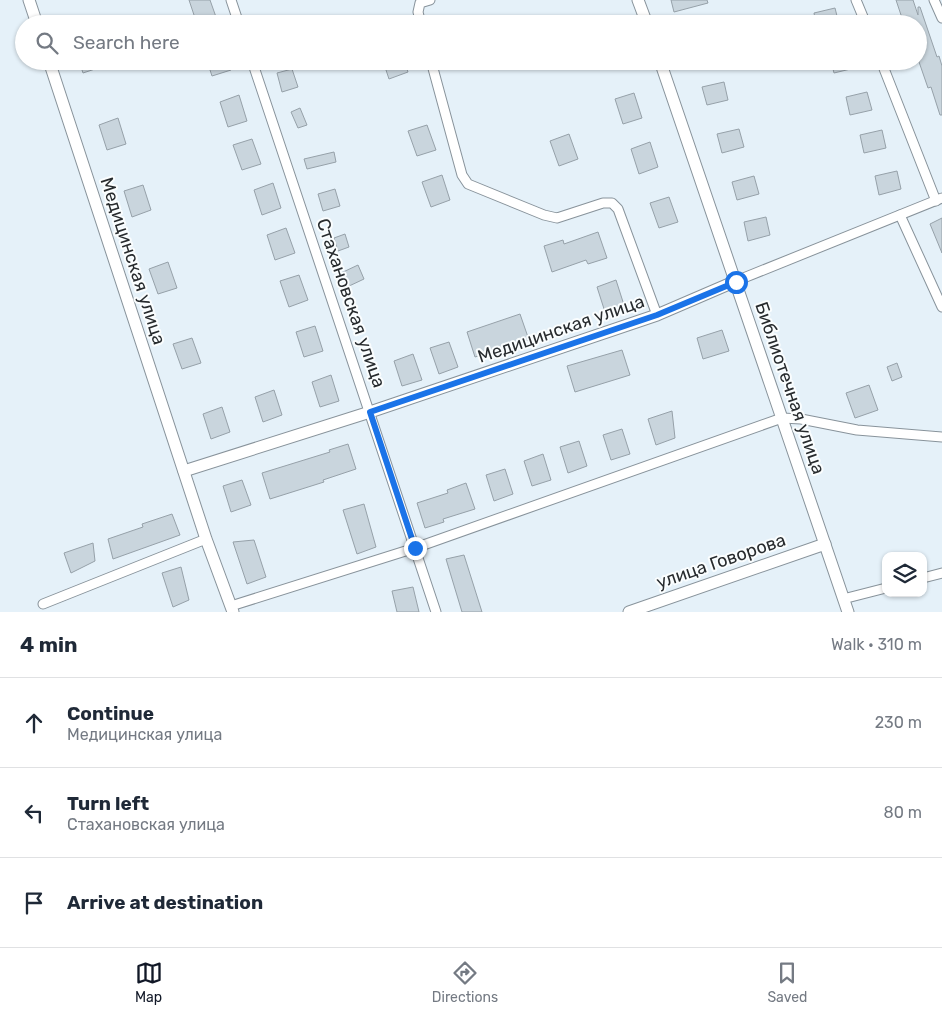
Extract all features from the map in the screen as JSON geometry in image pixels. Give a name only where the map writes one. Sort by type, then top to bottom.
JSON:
[{"type":"street","points":[[29,0],[34,15]]},
{"type":"street","points":[[231,0],[236,15]]},
{"type":"street","points":[[419,15],[420,3],[430,0]]},
{"type":"street","points":[[638,0],[644,15]]},
{"type":"street","points":[[856,0],[862,15]]},
{"type":"street","points":[[934,0],[942,18]]},
{"type":"street","name":"Медицинская улица","points":[[52,70],[206,538],[232,609]]},
{"type":"street","name":"Стахановская улица","points":[[255,70],[436,612]]},
{"type":"street","points":[[433,70],[462,175],[468,184],[544,216],[557,218],[603,203],[612,203],[618,209],[657,315]]},
{"type":"street","name":"Библиотечная улица","points":[[663,70],[848,612]]},
{"type":"street","points":[[884,70],[939,199]]},
{"type":"street","name":"Медицинская улица","points":[[184,471],[370,412],[657,315],[939,199]]},
{"type":"street","points":[[900,215],[942,307]]},
{"type":"street","points":[[232,609],[415,548],[782,418],[801,418],[857,430],[942,437]]},
{"type":"street","points":[[43,604],[206,538]]},
{"type":"street","name":"улица Говорова","points":[[629,612],[825,544]]},
{"type":"street","points":[[927,577],[942,573]]},
{"type":"street","points":[[843,599],[882,589]]},
{"type":"building","points":[[189,0],[210,0],[215,15],[194,15]]},
{"type":"building","points":[[671,0],[707,0],[708,3],[674,12]]},
{"type":"building","points":[[896,0],[913,0],[918,15],[901,15]]},
{"type":"building","points":[[918,7],[920,7],[923,15],[918,15]]},
{"type":"building","points":[[835,8],[837,15],[814,15],[814,13]]},
{"type":"building","points":[[927,28],[942,66],[942,115],[940,115],[931,87],[928,88],[922,70],[927,70]]},
{"type":"building","points":[[210,70],[231,70],[212,76]]},
{"type":"building","points":[[292,70],[298,87],[282,92],[277,73]]},
{"type":"building","points":[[386,70],[407,70],[408,72],[389,79]]},
{"type":"building","points":[[833,70],[846,70],[834,73]]},
{"type":"building","points":[[724,82],[728,100],[707,105],[702,87]]},
{"type":"building","points":[[867,92],[872,110],[850,115],[846,97]]},
{"type":"building","points":[[634,93],[642,118],[623,124],[615,99]]},
{"type":"building","points":[[239,95],[247,121],[228,127],[220,102]]},
{"type":"building","points":[[300,108],[307,125],[298,128],[291,112]]},
{"type":"building","points":[[118,118],[126,144],[107,150],[99,125]]},
{"type":"building","points":[[427,125],[436,150],[417,156],[408,131]]},
{"type":"building","points":[[739,129],[744,147],[722,153],[717,134]]},
{"type":"building","points":[[882,130],[886,148],[864,153],[860,135]]},
{"type":"building","points":[[569,134],[578,159],[559,166],[550,141]]},
{"type":"building","points":[[252,139],[261,164],[242,170],[233,145]]},
{"type":"building","points":[[650,142],[658,167],[639,174],[631,149]]},
{"type":"building","points":[[334,152],[336,162],[307,169],[304,159]]},
{"type":"building","points":[[897,171],[901,189],[879,195],[875,176]]},
{"type":"building","points":[[442,175],[450,200],[431,207],[422,182]]},
{"type":"building","points":[[754,176],[759,194],[737,200],[732,182]]},
{"type":"building","points":[[273,183],[281,208],[262,215],[254,190]]},
{"type":"building","points":[[143,185],[151,210],[132,217],[124,191]]},
{"type":"building","points":[[335,189],[340,206],[323,211],[318,194]]},
{"type":"building","points":[[669,197],[678,222],[659,228],[650,203]]},
{"type":"building","points":[[766,217],[770,235],[748,241],[744,222]]},
{"type":"building","points":[[942,218],[942,253],[930,224]]},
{"type":"building","points":[[286,228],[295,253],[275,260],[267,235]]},
{"type":"building","points":[[598,232],[607,258],[588,264],[586,260],[552,272],[544,246],[563,240],[564,244]]},
{"type":"building","points":[[345,234],[349,247],[338,251],[334,238]]},
{"type":"building","points":[[168,262],[177,288],[158,294],[149,269]]},
{"type":"building","points":[[358,265],[364,279],[347,287],[341,273]]},
{"type":"building","points":[[299,275],[308,300],[289,307],[280,281]]},
{"type":"building","points":[[616,280],[624,305],[605,312],[597,287]]},
{"type":"building","points":[[520,314],[529,340],[475,357],[467,332]]},
{"type":"building","points":[[315,326],[323,351],[304,357],[296,332]]},
{"type":"building","points":[[722,330],[729,351],[703,359],[697,338]]},
{"type":"building","points":[[192,338],[201,363],[182,369],[173,344]]},
{"type":"building","points":[[449,342],[458,367],[439,374],[430,348]]},
{"type":"building","points":[[622,350],[630,375],[575,392],[567,366]]},
{"type":"building","points":[[413,354],[422,380],[402,386],[394,361]]},
{"type":"building","points":[[897,363],[902,377],[892,381],[887,367]]},
{"type":"building","points":[[331,375],[339,401],[320,407],[312,382]]},
{"type":"building","points":[[869,385],[878,410],[855,418],[846,393]]},
{"type":"building","points":[[274,390],[282,415],[263,422],[255,397]]},
{"type":"building","points":[[222,407],[230,432],[211,439],[203,414]]},
{"type":"building","points":[[672,411],[675,438],[656,445],[648,419]]},
{"type":"building","points":[[622,429],[630,454],[611,460],[603,435]]},
{"type":"building","points":[[579,441],[587,466],[568,473],[560,447]]},
{"type":"building","points":[[348,444],[356,469],[323,480],[324,482],[270,499],[262,473],[330,452],[329,450]]},
{"type":"building","points":[[543,454],[551,480],[532,486],[524,461]]},
{"type":"building","points":[[505,469],[513,494],[494,501],[486,475]]},
{"type":"building","points":[[242,480],[251,505],[231,512],[223,486]]},
{"type":"building","points":[[466,483],[475,509],[443,519],[444,522],[425,528],[417,503],[448,493],[447,490]]},
{"type":"building","points":[[364,504],[376,547],[357,554],[343,510]]},
{"type":"building","points":[[172,514],[180,535],[113,559],[108,539],[143,527],[142,524]]},
{"type":"building","points":[[254,540],[266,577],[247,584],[233,542]]},
{"type":"building","points":[[93,543],[95,561],[71,573],[64,553]]},
{"type":"building","points":[[464,555],[482,612],[462,612],[446,559]]},
{"type":"building","points":[[181,567],[189,600],[173,607],[162,573]]},
{"type":"building","points":[[413,587],[419,612],[397,612],[392,591]]},
{"type":"route","points":[[415,548],[370,412],[657,315],[736,282]]}]
